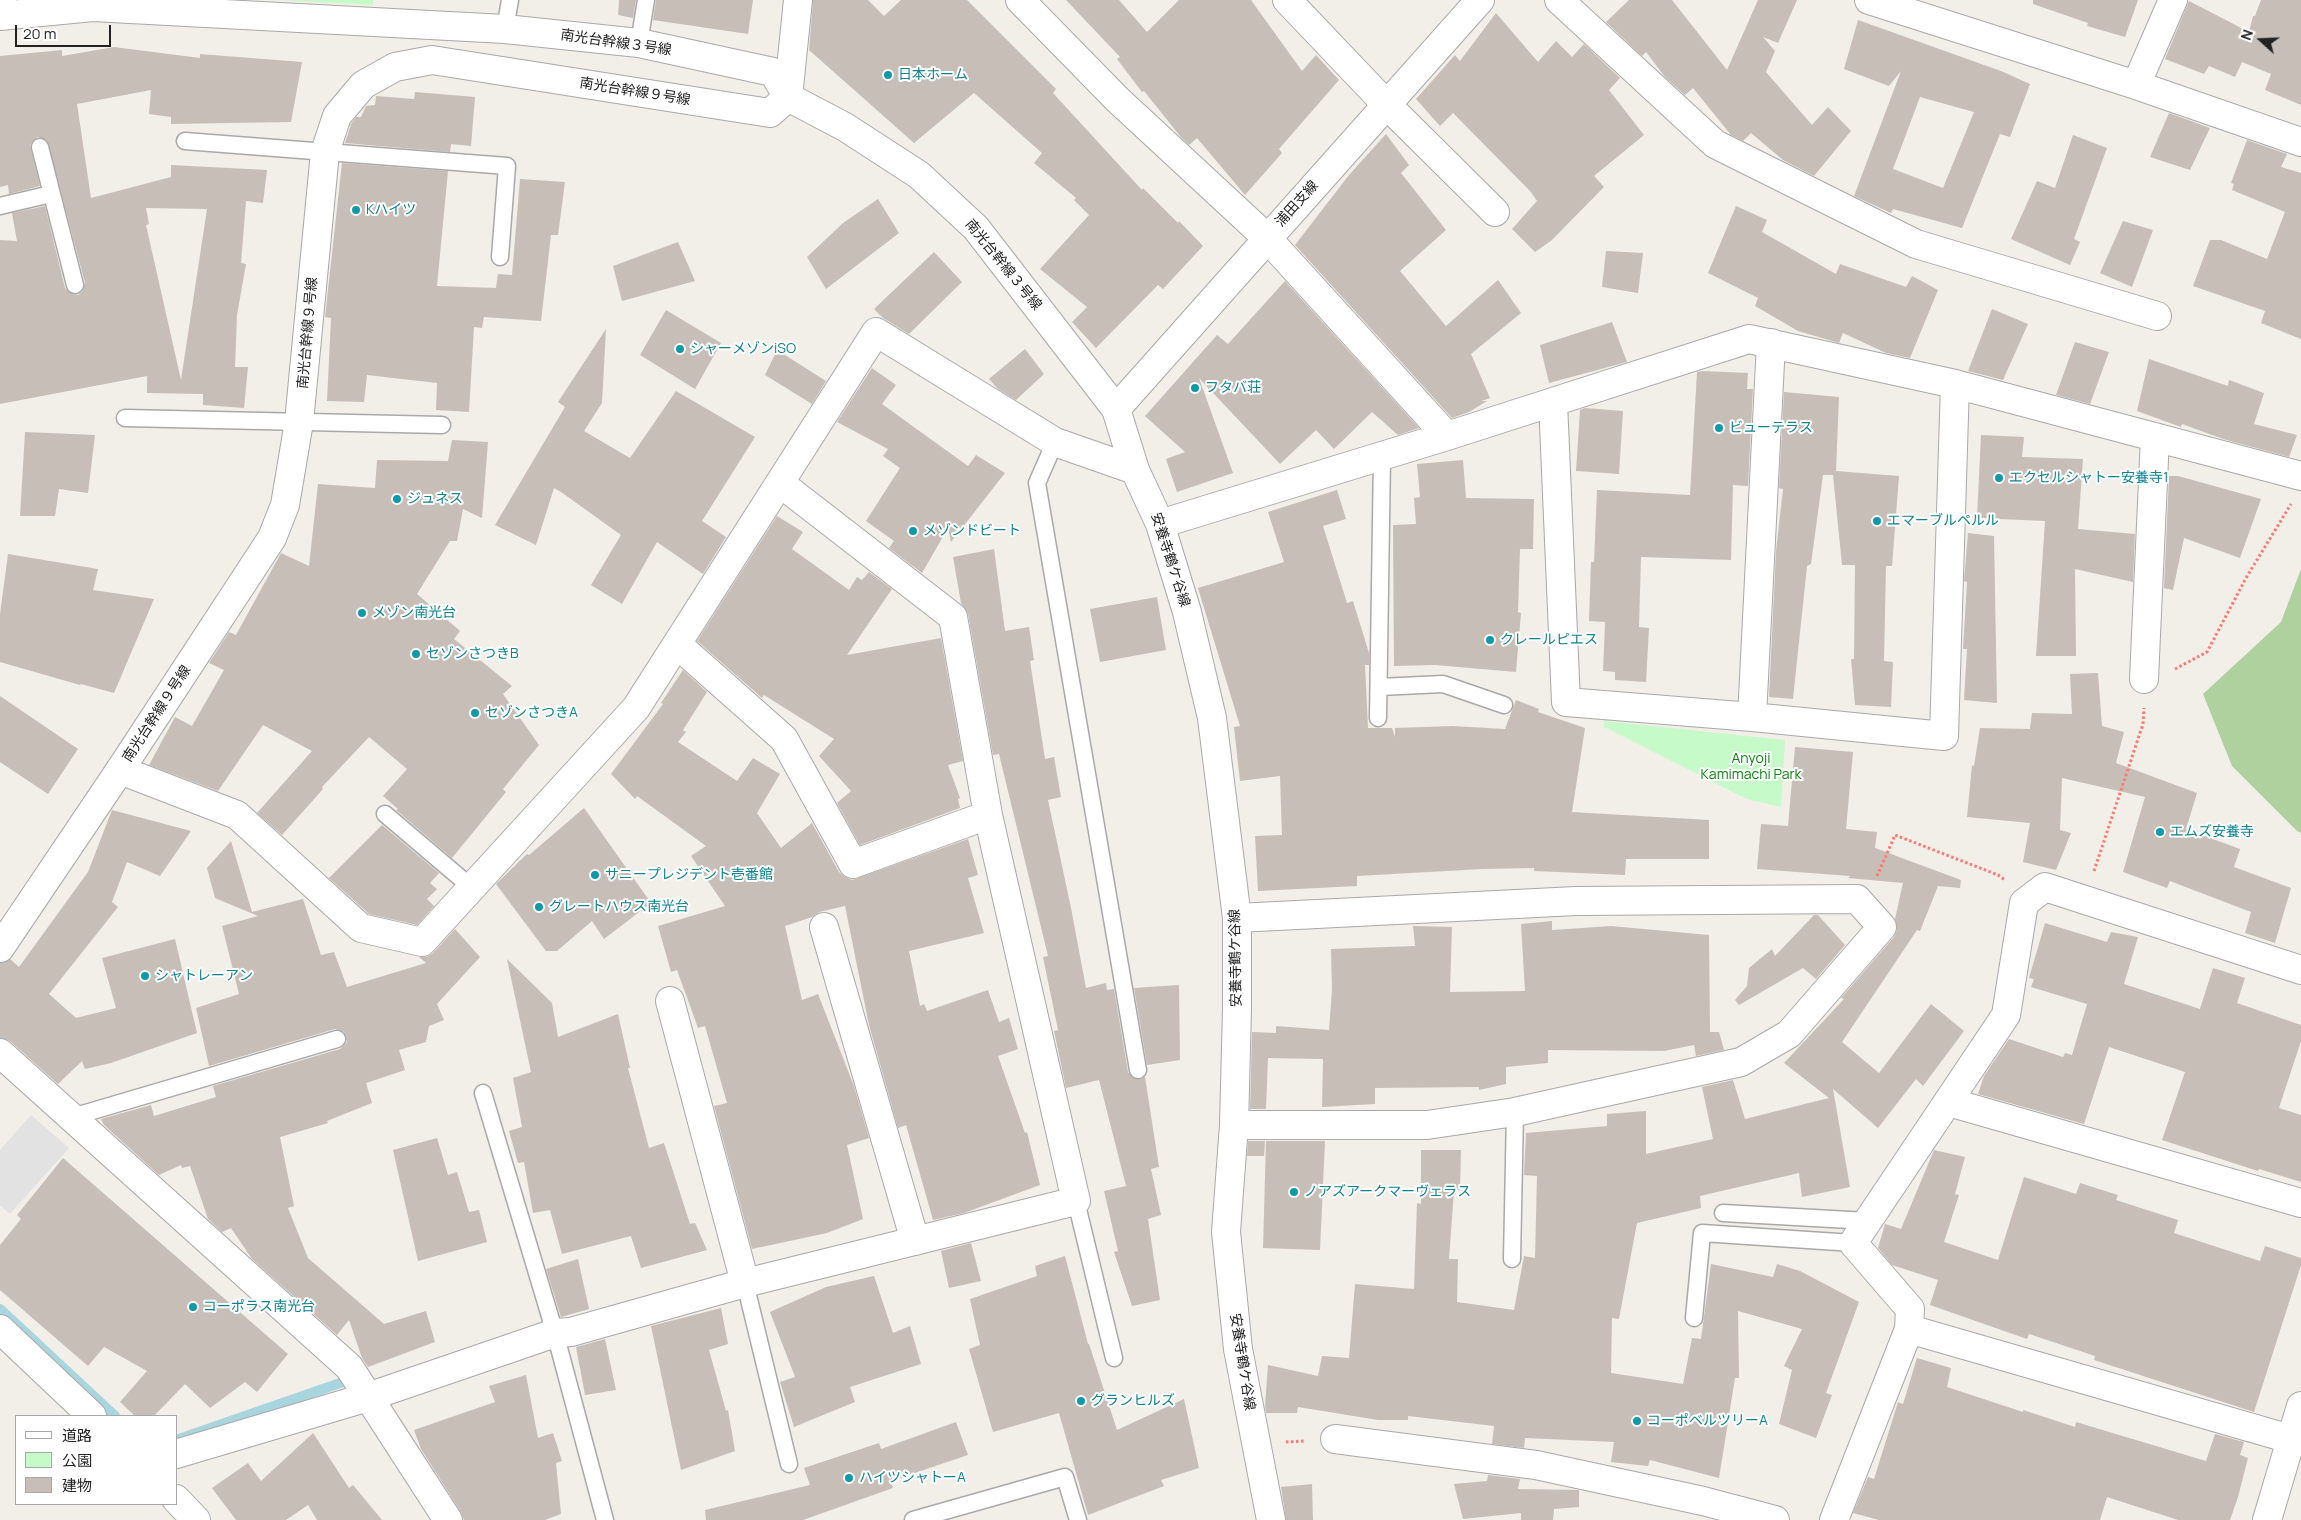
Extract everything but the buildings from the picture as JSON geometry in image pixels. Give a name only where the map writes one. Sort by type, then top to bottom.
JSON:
[{"type":"street","points":[[788,97],[798,0]]},
{"type":"street","points":[[1020,0],[1118,100],[1267,238],[1448,436]]},
{"type":"street","points":[[1287,0],[1386,104],[1495,212]]},
{"type":"street","name":"浦田支線","points":[[1116,409],[1480,0]]},
{"type":"street","points":[[1559,0],[1715,144],[1916,244],[2157,316]]},
{"type":"street","points":[[1869,0],[2136,85],[2301,142]]},
{"type":"street","points":[[2136,85],[2173,0]]},
{"type":"street","name":"南光台幹線３号線","points":[[0,16],[93,7],[505,29],[638,43],[773,72],[788,97],[845,127],[919,175],[976,228],[1116,409]]},
{"type":"street","name":"南光台幹線９号線","points":[[0,948],[120,770],[272,538],[286,505],[299,422],[325,152],[337,116],[363,85],[395,67],[432,60],[770,113],[788,97]]},
{"type":"street","points":[[120,770],[237,815],[361,928],[422,942],[636,708],[678,645],[876,332],[1055,442],[1135,470]]},
{"type":"street","points":[[1160,524],[1448,436],[1749,339],[1955,384],[2155,437],[2298,486]]},
{"type":"street","points":[[1752,717],[1771,343]]},
{"type":"street","points":[[1553,402],[1566,702],[1752,717],[1944,736],[1955,384]]},
{"type":"street","name":"安養寺鶴ケ谷線","points":[[1116,409],[1135,470],[1160,524],[1187,612],[1212,718],[1237,918],[1234,1125],[1226,1232],[1238,1349],[1271,1520]]},
{"type":"street","points":[[2144,679],[2155,437]]},
{"type":"street","points":[[178,1453],[368,1396],[555,1334],[571,1332],[744,1283],[1076,1201],[988,816],[953,617],[780,483]]},
{"type":"street","points":[[678,645],[784,739],[853,864],[988,816]]},
{"type":"street","points":[[1834,1520],[1909,1329],[1910,1309],[1861,1232],[2006,1015],[2024,903],[2045,887],[2301,970]]},
{"type":"street","points":[[1234,1125],[1427,1124],[1515,1112],[1741,1062],[1789,1034],[1882,927],[1857,899],[1576,901],[1237,918]]},
{"type":"street","points":[[824,927],[914,1240]]},
{"type":"street","points":[[670,1001],[744,1283]]},
{"type":"street","points":[[0,1052],[349,1367],[448,1520]]},
{"type":"street","points":[[1949,1102],[2301,1203]]},
{"type":"street","points":[[0,1329],[91,1415]]},
{"type":"street","points":[[1909,1329],[2296,1440]]},
{"type":"street","points":[[2268,1520],[2296,1440],[2301,1406]]},
{"type":"street","points":[[1335,1439],[1536,1465],[1702,1511],[1774,1520]]},
{"type":"street","points":[[178,1501],[196,1520]]},
{"type":"lane","points":[[505,29],[510,0]]},
{"type":"lane","points":[[638,43],[646,0]]},
{"type":"lane","points":[[185,141],[507,166],[500,257]]},
{"type":"lane","points":[[40,147],[75,285]]},
{"type":"lane","points":[[0,206],[51,194]]},
{"type":"lane","points":[[125,418],[442,425]]},
{"type":"lane","points":[[1055,442],[1037,483],[1138,1070]]},
{"type":"lane","points":[[1378,718],[1382,456]]},
{"type":"lane","points":[[1379,687],[1443,684],[1504,705]]},
{"type":"lane","points":[[385,814],[471,887]]},
{"type":"lane","points":[[72,1117],[337,1039]]},
{"type":"lane","points":[[483,1093],[555,1334],[605,1520]]},
{"type":"lane","points":[[1512,1259],[1515,1112]]},
{"type":"lane","points":[[1076,1201],[1114,1358]]},
{"type":"lane","points":[[1723,1213],[1861,1232]]},
{"type":"lane","points":[[1694,1318],[1702,1233],[1861,1232]]},
{"type":"lane","points":[[744,1283],[789,1464]]},
{"type":"lane","points":[[913,1520],[1065,1477],[1078,1520]]},
{"type":"path","points":[[2144,679],[2153,681],[2207,652],[2298,486]]},
{"type":"path","points":[[2084,900],[2144,724]]},
{"type":"path","points":[[1864,907],[1895,835],[1998,875],[2032,898]]},
{"type":"path","points":[[1256,1444],[1335,1439]]},
{"type":"green space","points":[[281,0],[373,0],[373,5]]},
{"type":"green space","points":[[2301,569],[2301,833],[2232,766],[2203,694],[2281,622]]},
{"type":"green space","name":"Anyoji Kamimachi Park","points":[[1604,721],[1785,740],[1781,807],[1747,799],[1604,727]]},
{"type":"shaded area","points":[[31,1115],[69,1148],[10,1214],[0,1205],[0,1150]]},
{"type":"waterway","points":[[0,1309],[114,1415]]},
{"type":"waterway","points":[[178,1439],[343,1382]]},
{"type":"place","name":"日本ホーム","points":[[888,75]]},
{"type":"place","name":"Kハイツ","points":[[356,210]]},
{"type":"place","name":"シャーメゾンiSO","points":[[680,349]]},
{"type":"place","name":"フタバ荘","points":[[1195,388]]},
{"type":"place","name":"ビューテラス","points":[[1719,428]]},
{"type":"place","name":"エクセルシャトー安養寺1","points":[[1999,478]]},
{"type":"place","name":"ジュネス","points":[[397,499]]},
{"type":"place","name":"エマーブルペルル","points":[[1877,521]]},
{"type":"place","name":"メゾンドビート","points":[[913,531]]},
{"type":"place","name":"メゾン南光台","points":[[362,613]]},
{"type":"place","name":"クレールピエス","points":[[1490,640]]},
{"type":"place","name":"セゾンさつきB","points":[[416,654]]},
{"type":"place","name":"セゾンさつきA","points":[[475,713]]},
{"type":"place","name":"エムズ安養寺","points":[[2160,832]]},
{"type":"place","name":"サニープレジデント壱番館","points":[[595,875]]},
{"type":"place","name":"グレートハウス南光台","points":[[539,907]]},
{"type":"place","name":"シャトレーアン","points":[[145,976]]},
{"type":"place","name":"ノアズアークマーヴェラス","points":[[1294,1192]]},
{"type":"place","name":"コーポラス南光台","points":[[193,1307]]},
{"type":"place","name":"グランヒルズ","points":[[1081,1401]]},
{"type":"place","name":"コーポベルツリーA","points":[[1637,1421]]},
{"type":"place","name":"ハイツシャトーA","points":[[849,1478]]}]
